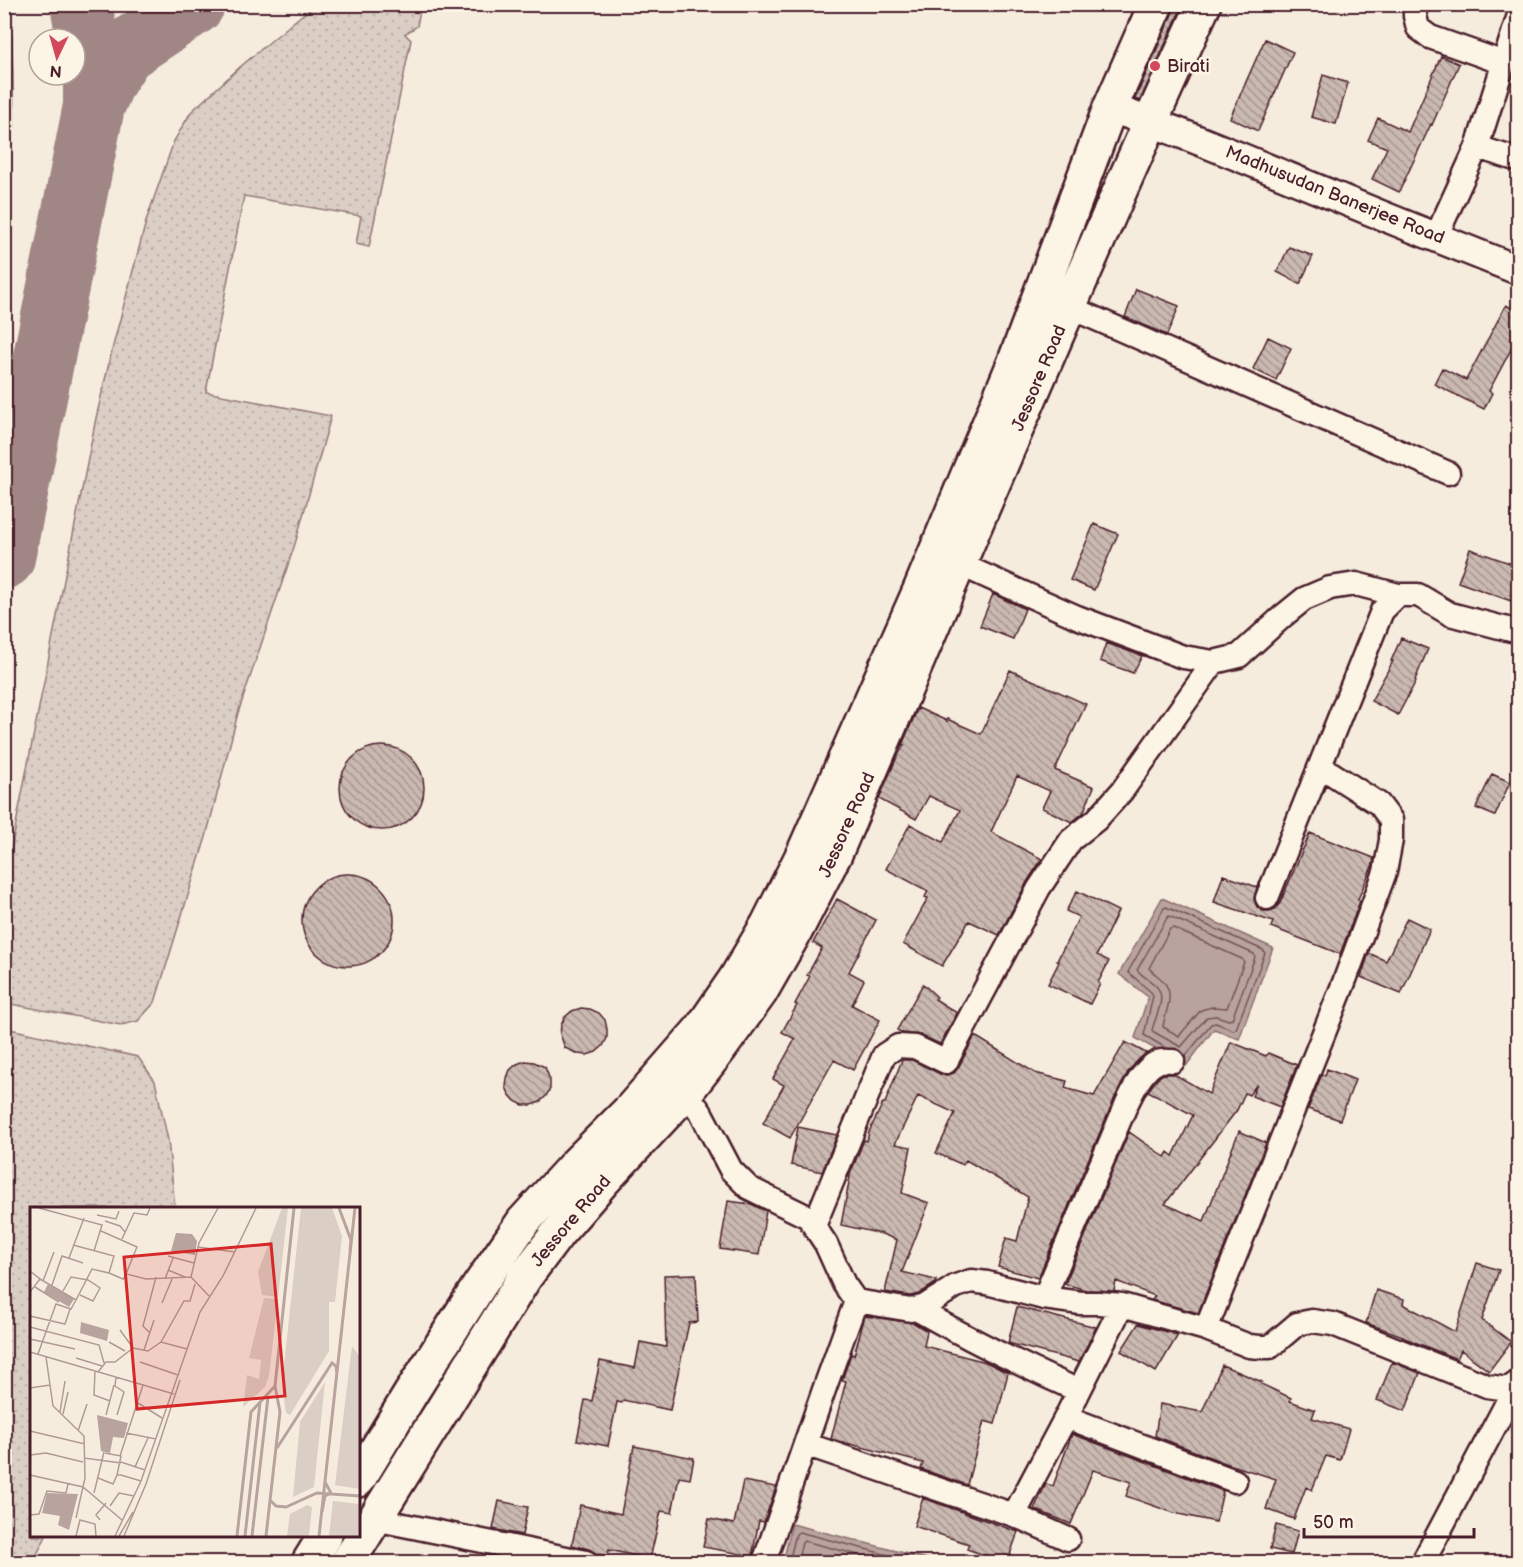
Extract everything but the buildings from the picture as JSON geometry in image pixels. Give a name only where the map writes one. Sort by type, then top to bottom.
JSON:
[{"type":"highway","points":[[360,1477],[479,1286],[523,1222],[630,1110],[702,1029],[768,924],[813,832],[924,579],[1015,361],[1110,108],[1156,4]]},
{"type":"highway","name":"Jessore Road","points":[[348,1563],[525,1277],[558,1233],[686,1092],[721,1047],[760,993],[801,921],[835,854],[1069,307],[1204,4]]},
{"type":"highway","points":[[309,1563],[324,1537]]},
{"type":"main road","name":"Madhusudan Banerjee Road","points":[[1110,108],[1151,121],[1518,270]]},
{"type":"street","points":[[1415,4],[1418,28],[1430,37],[1504,63]]},
{"type":"street","points":[[1436,237],[1477,147],[1518,18]]},
{"type":"street","points":[[1477,147],[1518,160]]},
{"type":"street","points":[[1069,307],[1448,473]]},
{"type":"street","points":[[959,564],[1077,617],[1184,657],[1214,662],[1239,656],[1304,599],[1330,588],[1356,584],[1398,595],[1418,595],[1450,614],[1516,632]]},
{"type":"street","points":[[1267,898],[1382,611],[1398,595]]},
{"type":"street","points":[[814,1226],[884,1055],[898,1046],[915,1047],[946,1062],[1040,888],[1071,840],[1096,820],[1122,791],[1214,662]]},
{"type":"street","points":[[1206,1329],[1343,985],[1384,872],[1389,850],[1391,820],[1379,804],[1320,766]]},
{"type":"street","points":[[1044,1298],[1127,1102],[1148,1069],[1156,1062],[1173,1061]]},
{"type":"street","points":[[686,1092],[701,1113],[731,1170],[749,1188],[808,1217],[826,1244],[844,1284],[856,1301],[911,1310],[933,1301],[956,1286],[971,1281],[1044,1298],[1122,1305],[1206,1329],[1249,1346],[1270,1347],[1297,1324],[1312,1321],[1333,1324],[1487,1386],[1508,1389],[1517,1383]]},
{"type":"street","points":[[764,1563],[856,1301]]},
{"type":"street","points":[[1014,1515],[1122,1305]]},
{"type":"street","points":[[916,1309],[971,1340],[1079,1390]]},
{"type":"street","points":[[1423,1563],[1517,1383]]},
{"type":"street","points":[[1066,1417],[1235,1481]]},
{"type":"street","points":[[805,1444],[1014,1515],[1068,1539]]},
{"type":"street","points":[[374,1519],[586,1563]]},
{"type":"shaded area","points":[[8,4],[12,39],[14,125],[5,194],[4,5]]},
{"type":"shaded area","points":[[317,5],[421,5],[417,26],[405,34],[411,40],[369,247],[356,244],[361,216],[244,196],[206,392],[331,416],[295,544],[238,713],[206,837],[155,1002],[138,1021],[121,1025],[5,1003],[5,880],[96,418],[147,218],[174,141],[191,112],[240,67]]},
{"type":"shaded area","points":[[5,1028],[138,1057],[155,1081],[168,1140],[175,1207],[30,1207],[30,1537],[46,1537],[33,1562],[5,1562]]},
{"type":"water","points":[[1162,898],[1273,948],[1239,1039],[1214,1029],[1186,1066],[1135,1038],[1148,997],[1119,974]]},
{"type":"water","points":[[792,1524],[939,1562],[783,1562]]},
{"type":"taxiway","points":[[4,558],[94,106],[94,76],[81,4]]},
{"type":"taxiway","points":[[94,106],[104,82],[123,52],[194,4]]},
{"type":"place","name":"Birati","points":[[1155,66]]}]
